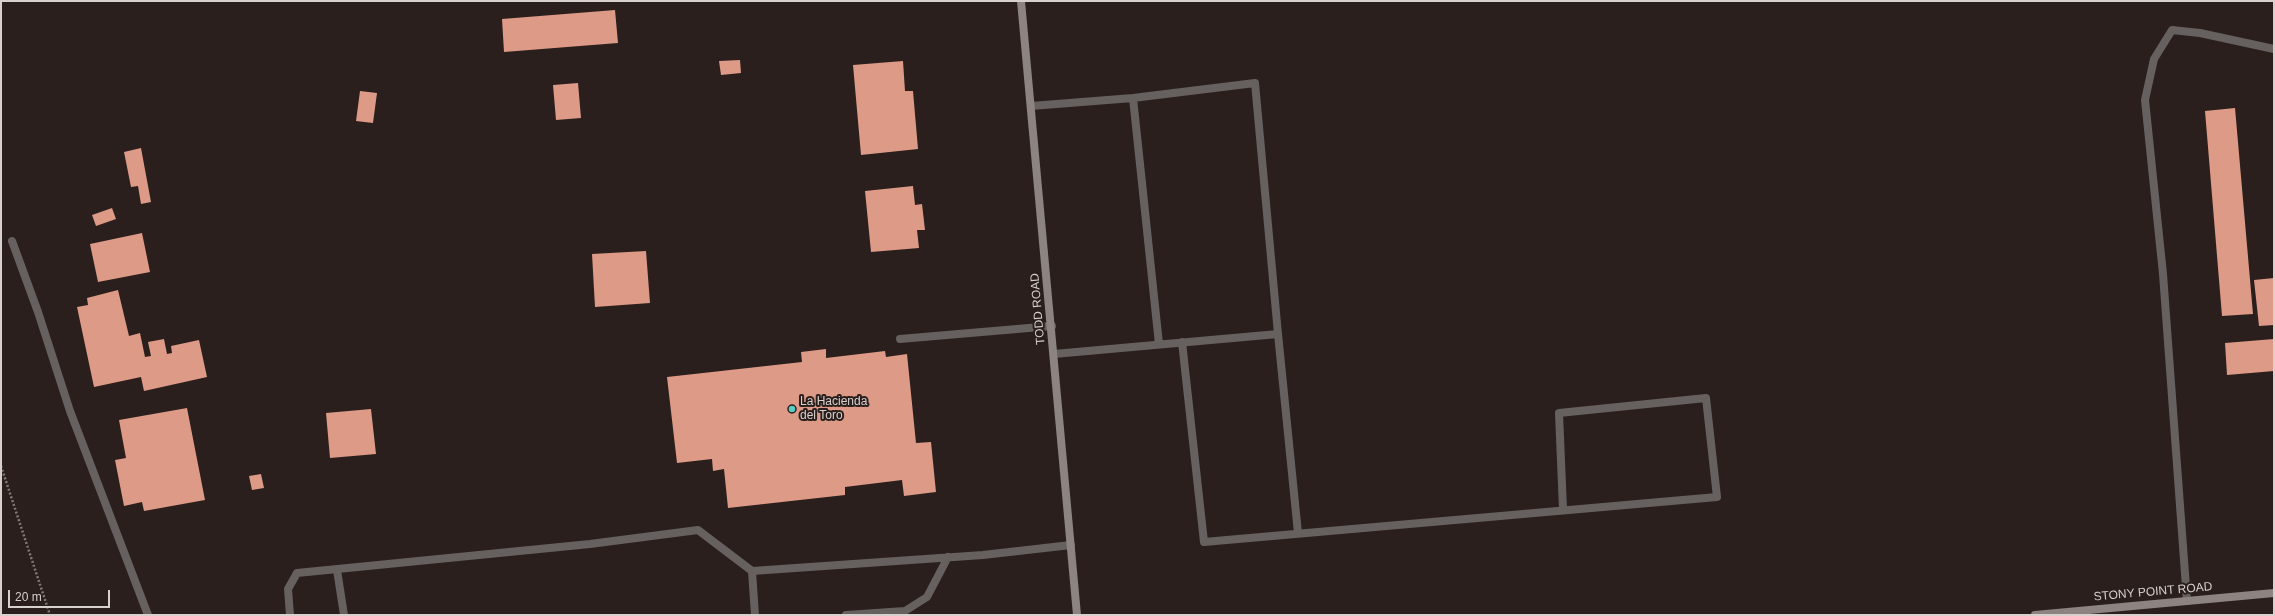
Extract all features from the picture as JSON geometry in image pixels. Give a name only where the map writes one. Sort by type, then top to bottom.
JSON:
[{"type":"main road","name":"TODD ROAD","points":[[1021,1],[1052,326],[1077,615]]},
{"type":"main road","name":"STONY POINT ROAD","points":[[2034,615],[2274,593]]},
{"type":"lane","points":[[2186,602],[2164,274],[2145,100],[2154,59],[2172,30],[2200,33],[2274,49]]},
{"type":"lane","points":[[1031,106],[1133,98],[1255,83],[1298,533]]},
{"type":"lane","points":[[1133,98],[1159,344]]},
{"type":"lane","points":[[12,241],[38,312],[70,411],[148,615]]},
{"type":"lane","points":[[900,340],[1052,326]]},
{"type":"lane","points":[[1054,354],[1278,334]]},
{"type":"lane","points":[[1182,342],[1204,542],[1717,496],[1706,398],[1558,413],[1563,509]]},
{"type":"lane","points":[[290,615],[288,589],[297,574],[590,544],[698,530],[752,571],[948,557],[1071,545]]},
{"type":"lane","points":[[846,615],[905,611],[927,597],[948,557]]},
{"type":"lane","points":[[337,570],[344,615]]},
{"type":"lane","points":[[752,571],[755,615]]},
{"type":"path","points":[[1,466],[50,615]]},
{"type":"building","points":[[615,10],[618,43],[504,52],[502,19]]},
{"type":"building","points":[[740,60],[741,73],[721,75],[719,61]]},
{"type":"building","points":[[903,61],[905,91],[913,91],[918,149],[861,155],[853,65]]},
{"type":"building","points":[[578,83],[581,118],[556,120],[553,85]]},
{"type":"building","points":[[360,91],[377,93],[373,123],[356,121]]},
{"type":"building","points":[[2235,108],[2253,314],[2222,316],[2205,111]]},
{"type":"building","points":[[141,148],[151,202],[141,204],[138,186],[131,187],[124,152]]},
{"type":"building","points":[[913,186],[915,205],[922,204],[925,230],[917,230],[919,248],[871,252],[865,191]]},
{"type":"building","points":[[112,208],[116,219],[96,226],[92,215]]},
{"type":"building","points":[[142,233],[150,272],[98,282],[90,244]]},
{"type":"building","points":[[646,251],[650,303],[595,307],[592,254]]},
{"type":"building","points":[[2274,278],[2274,325],[2259,326],[2254,280]]},
{"type":"building","points":[[118,290],[129,336],[140,333],[145,357],[151,356],[148,342],[164,339],[167,354],[172,353],[171,346],[199,340],[207,377],[144,391],[141,377],[94,387],[77,307],[88,305],[87,298]]},
{"type":"building","points":[[2274,339],[2274,371],[2227,375],[2225,343]]},
{"type":"building","name":"La Hacienda del Toro","points":[[826,349],[826,358],[885,351],[886,357],[907,354],[916,443],[931,442],[936,492],[904,496],[902,480],[845,487],[845,495],[728,508],[724,469],[713,471],[712,459],[677,463],[667,377],[802,362],[801,352]]},
{"type":"building","points":[[187,408],[205,500],[144,511],[142,502],[124,506],[115,460],[126,458],[119,420]]},
{"type":"building","points":[[371,409],[376,454],[330,458],[326,413]]},
{"type":"building","points":[[261,474],[264,488],[252,490],[249,476]]},
{"type":"place","name":"La Hacienda del Toro","points":[[792,409]]}]
